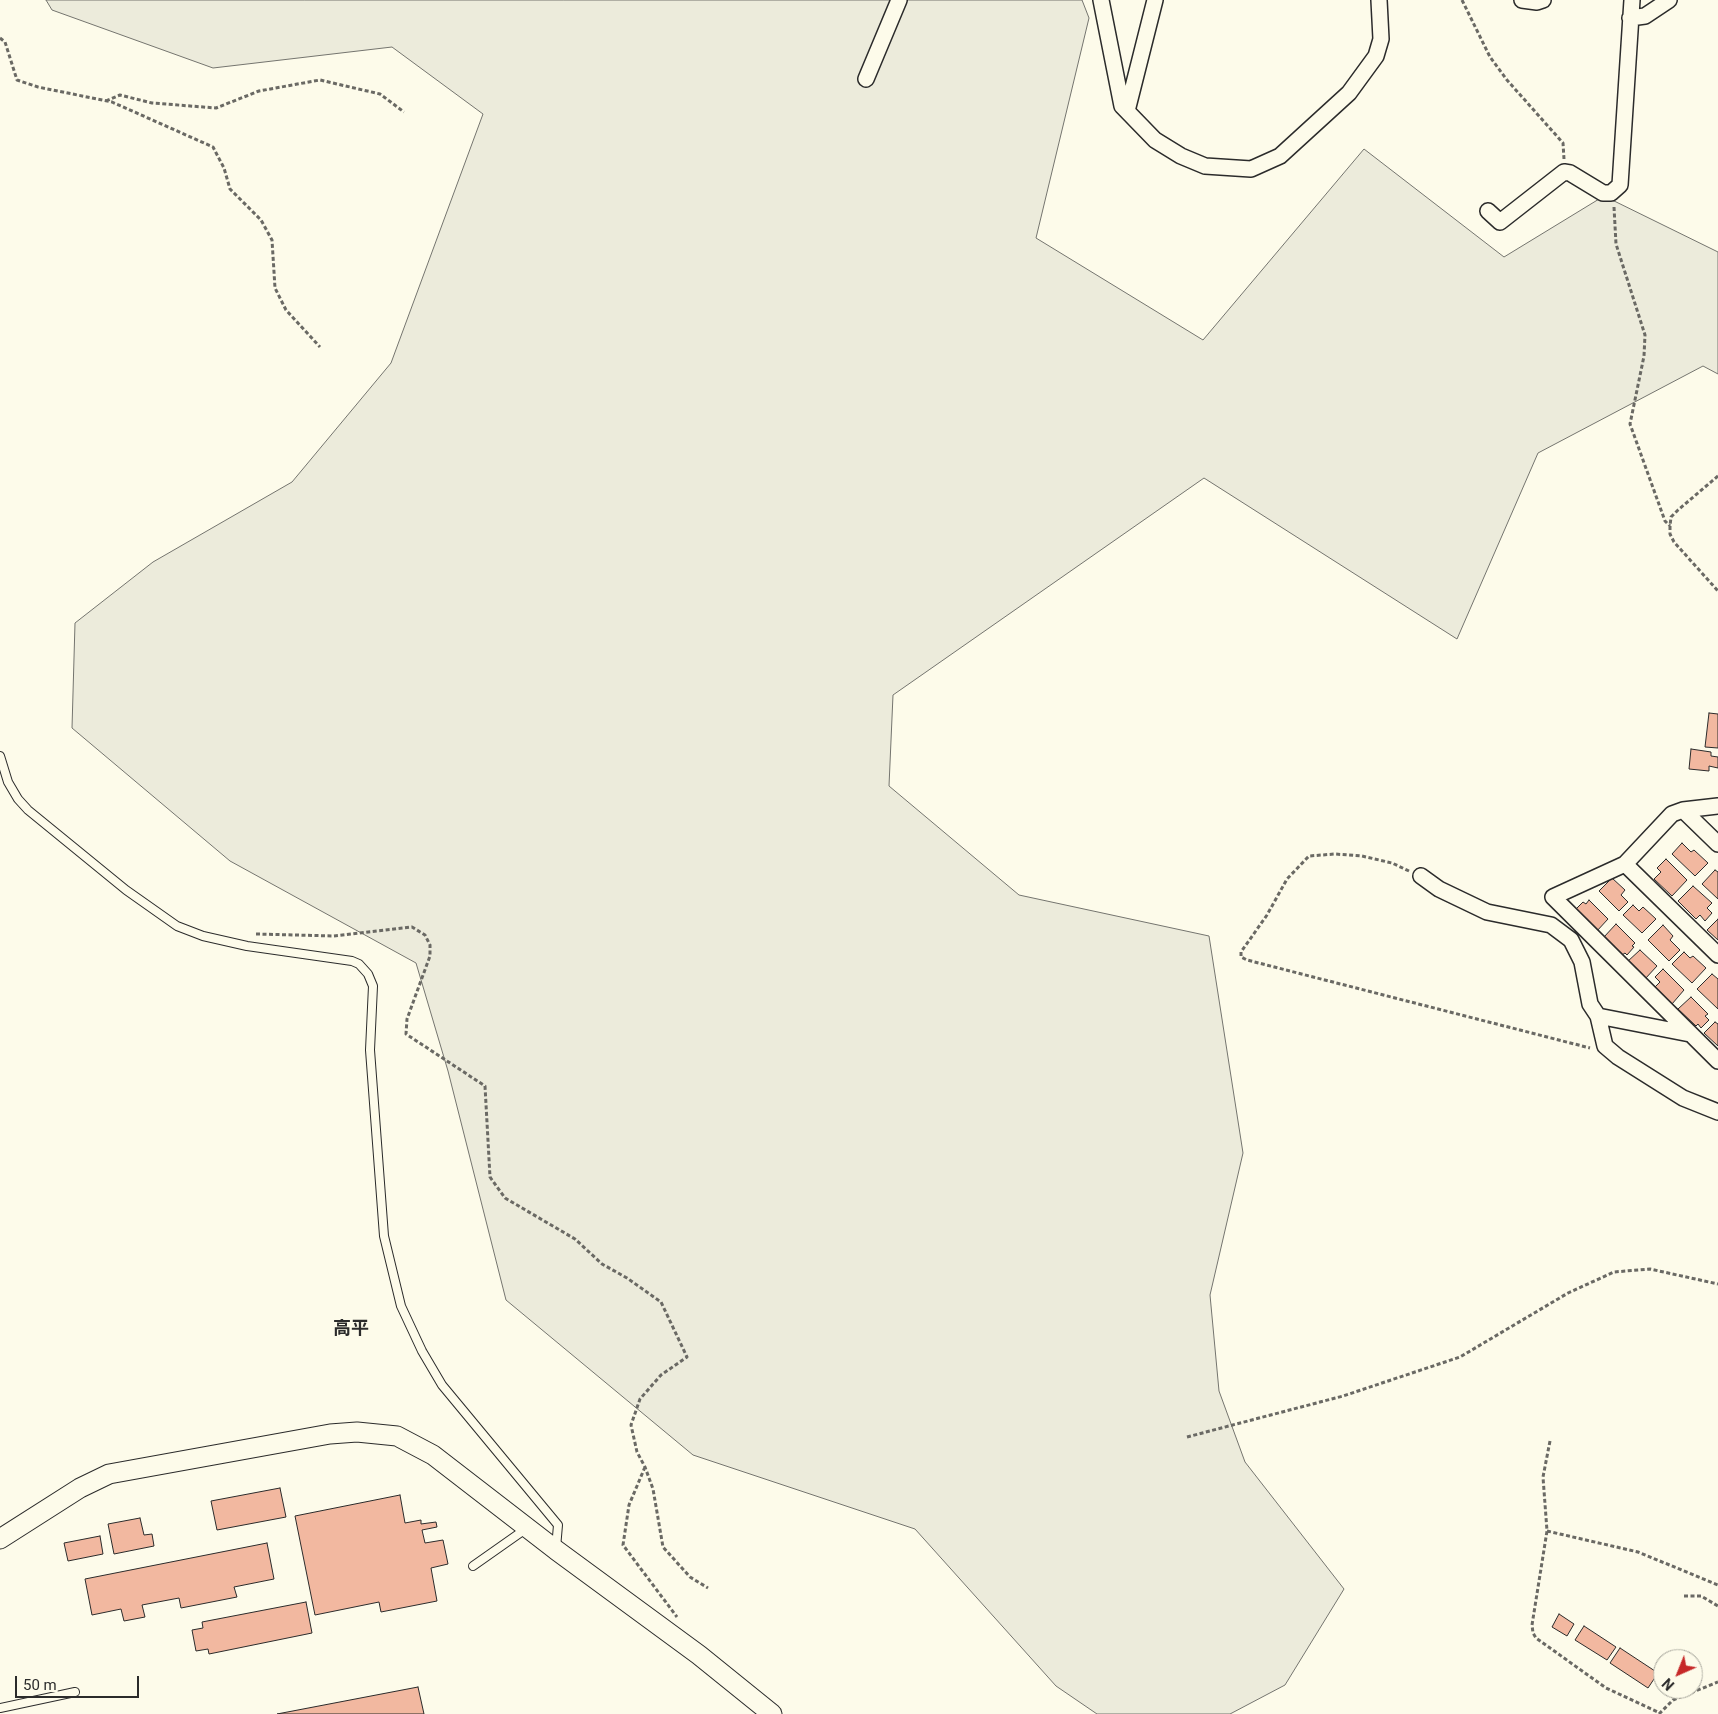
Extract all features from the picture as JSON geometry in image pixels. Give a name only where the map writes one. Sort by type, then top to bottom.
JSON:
[{"type":"street","points":[[866,79],[899,0]]},
{"type":"street","points":[[1101,0],[1122,106],[1154,140],[1181,156],[1205,166],[1251,169],[1280,156],[1349,93],[1376,56],[1381,40],[1379,0]]},
{"type":"street","points":[[1127,111],[1155,0]]},
{"type":"street","points":[[1522,0],[1537,2],[1543,0]]},
{"type":"street","points":[[1488,211],[1500,222],[1564,172],[1570,173],[1603,193],[1613,192],[1620,185],[1632,0]]},
{"type":"street","points":[[1630,18],[1645,16],[1668,0]]},
{"type":"street","points":[[1718,806],[1683,810],[1672,814],[1625,864],[1553,897],[1718,1061]]},
{"type":"street","points":[[1683,810],[1718,844]]},
{"type":"street","points":[[1625,864],[1718,955]]},
{"type":"street","points":[[1421,876],[1439,889],[1487,912],[1552,925],[1571,940],[1582,962],[1590,1004],[1598,1016],[1605,1046],[1683,1098],[1718,1112]]},
{"type":"street","points":[[1598,1016],[1690,1034]]},
{"type":"street","points":[[0,1539],[80,1488],[109,1474],[154,1464],[357,1432],[397,1436],[433,1456],[556,1550],[699,1655],[772,1714]]},
{"type":"lane","points":[[0,756],[8,782],[23,804],[126,890],[177,926],[203,936],[238,944],[352,961],[359,964],[368,974],[373,986],[370,1050],[384,1236],[401,1306],[422,1351],[442,1385],[558,1525],[556,1550]]},
{"type":"lane","points":[[472,1566],[527,1528]]},
{"type":"lane","points":[[0,1708],[75,1692]]},
{"type":"path","points":[[1462,0],[1490,57],[1507,80],[1563,143],[1564,172]]},
{"type":"path","points":[[0,38],[5,42],[17,80],[38,87],[106,101],[213,146],[224,168],[230,189],[261,220],[272,240],[274,288],[286,310],[320,347]]},
{"type":"path","points":[[106,101],[120,95],[152,103],[216,108],[259,91],[320,80],[380,94],[404,112]]},
{"type":"path","points":[[1613,192],[1616,244],[1645,335],[1644,356],[1630,424],[1665,521],[1670,526]]},
{"type":"path","points":[[1718,476],[1671,517],[1670,526],[1670,534],[1674,542],[1718,590]]},
{"type":"path","points":[[1421,876],[1392,863],[1362,856],[1335,854],[1309,856],[1287,879],[1268,915],[1241,952],[1241,957],[1465,1016],[1611,1051]]},
{"type":"path","points":[[238,944],[252,934],[334,936],[412,926],[426,935],[430,945],[430,956],[407,1019],[406,1034],[485,1086],[490,1177],[504,1198],[575,1239],[602,1264],[627,1278],[661,1302],[687,1357],[661,1375],[640,1399],[631,1425],[636,1452],[645,1467],[653,1489],[663,1547],[690,1577],[708,1588]]},
{"type":"path","points":[[1187,1437],[1343,1396],[1460,1357],[1568,1293],[1614,1272],[1650,1269],[1718,1284]]},
{"type":"path","points":[[1550,1441],[1543,1478],[1547,1531],[1532,1625],[1536,1638],[1606,1688],[1659,1713],[1673,1700],[1718,1682]]},
{"type":"path","points":[[645,1467],[629,1505],[623,1545],[680,1620]]},
{"type":"path","points":[[1547,1531],[1638,1552],[1718,1585]]},
{"type":"path","points":[[1684,1596],[1701,1596],[1718,1606]]},
{"type":"shaded area","points":[[46,0],[1082,0],[1089,18],[1036,238],[1203,340],[1364,149],[1504,257],[1604,196],[1718,252],[1718,374],[1703,366],[1538,453],[1457,639],[1204,478],[893,695],[889,786],[1019,895],[1209,936],[1243,1153],[1210,1295],[1219,1391],[1245,1462],[1344,1589],[1285,1685],[1230,1714],[1097,1714],[1056,1686],[915,1529],[693,1455],[506,1300],[448,1071],[416,963],[230,861],[72,728],[75,623],[153,562],[292,482],[391,363],[483,114],[392,47],[213,68],[52,10]]},
{"type":"building","points":[[1709,713],[1718,714],[1718,748],[1705,747]]},
{"type":"building","points":[[1691,749],[1711,752],[1711,756],[1718,757],[1718,768],[1709,766],[1709,771],[1689,769]]},
{"type":"building","points":[[1682,843],[1691,852],[1694,850],[1708,863],[1695,876],[1672,854]]},
{"type":"building","points":[[1666,859],[1687,880],[1672,896],[1654,879],[1661,872],[1657,868]]},
{"type":"building","points":[[1715,870],[1718,872],[1718,899],[1702,884]]},
{"type":"building","points":[[1612,878],[1625,890],[1621,895],[1628,902],[1619,911],[1599,891]]},
{"type":"building","points":[[1693,886],[1712,903],[1707,908],[1712,913],[1705,921],[1700,915],[1696,919],[1678,901]]},
{"type":"building","points":[[1589,900],[1608,919],[1596,932],[1574,911],[1583,902],[1586,904]]},
{"type":"building","points":[[1633,905],[1639,911],[1643,907],[1656,919],[1642,933],[1623,915]]},
{"type":"building","points":[[1718,919],[1718,940],[1707,930]]},
{"type":"building","points":[[1616,924],[1635,943],[1627,955],[1625,953],[1622,955],[1604,937]]},
{"type":"building","points":[[1663,925],[1673,936],[1670,940],[1680,950],[1669,961],[1648,940]]},
{"type":"building","points":[[1640,950],[1657,966],[1645,979],[1627,962]]},
{"type":"building","points":[[1684,952],[1690,958],[1693,956],[1706,968],[1692,983],[1672,964]]},
{"type":"building","points":[[1663,969],[1684,990],[1672,1004],[1655,987],[1660,982],[1655,977]]},
{"type":"building","points":[[1712,974],[1718,979],[1718,1009],[1697,989]]},
{"type":"building","points":[[1691,997],[1708,1014],[1705,1016],[1709,1020],[1701,1028],[1698,1024],[1696,1026],[1678,1009]]},
{"type":"building","points":[[1715,1022],[1718,1024],[1718,1046],[1704,1033]]},
{"type":"building","points":[[280,1488],[286,1517],[217,1530],[211,1501]]},
{"type":"building","points":[[400,1495],[405,1523],[421,1520],[421,1524],[436,1522],[437,1527],[422,1530],[425,1543],[443,1540],[448,1564],[431,1568],[437,1601],[381,1612],[379,1602],[315,1615],[295,1516]]},
{"type":"building","points":[[140,1518],[144,1535],[152,1534],[154,1546],[114,1554],[108,1524]]},
{"type":"building","points":[[100,1536],[103,1554],[68,1561],[64,1543]]},
{"type":"building","points":[[267,1543],[274,1579],[234,1587],[237,1597],[181,1608],[179,1598],[142,1605],[145,1617],[124,1621],[121,1609],[92,1615],[85,1579]]},
{"type":"building","points":[[306,1602],[312,1633],[209,1654],[208,1649],[196,1651],[192,1630],[203,1628],[202,1622]]},
{"type":"building","points":[[1559,1614],[1574,1624],[1567,1636],[1552,1627]]},
{"type":"building","points":[[1584,1626],[1616,1647],[1607,1660],[1575,1640]]},
{"type":"building","points":[[1620,1648],[1653,1670],[1653,1680],[1648,1688],[1610,1663]]},
{"type":"building","points":[[418,1687],[424,1714],[277,1714]]},
{"type":"district","name":"高平","points":[[351,1329]]}]
